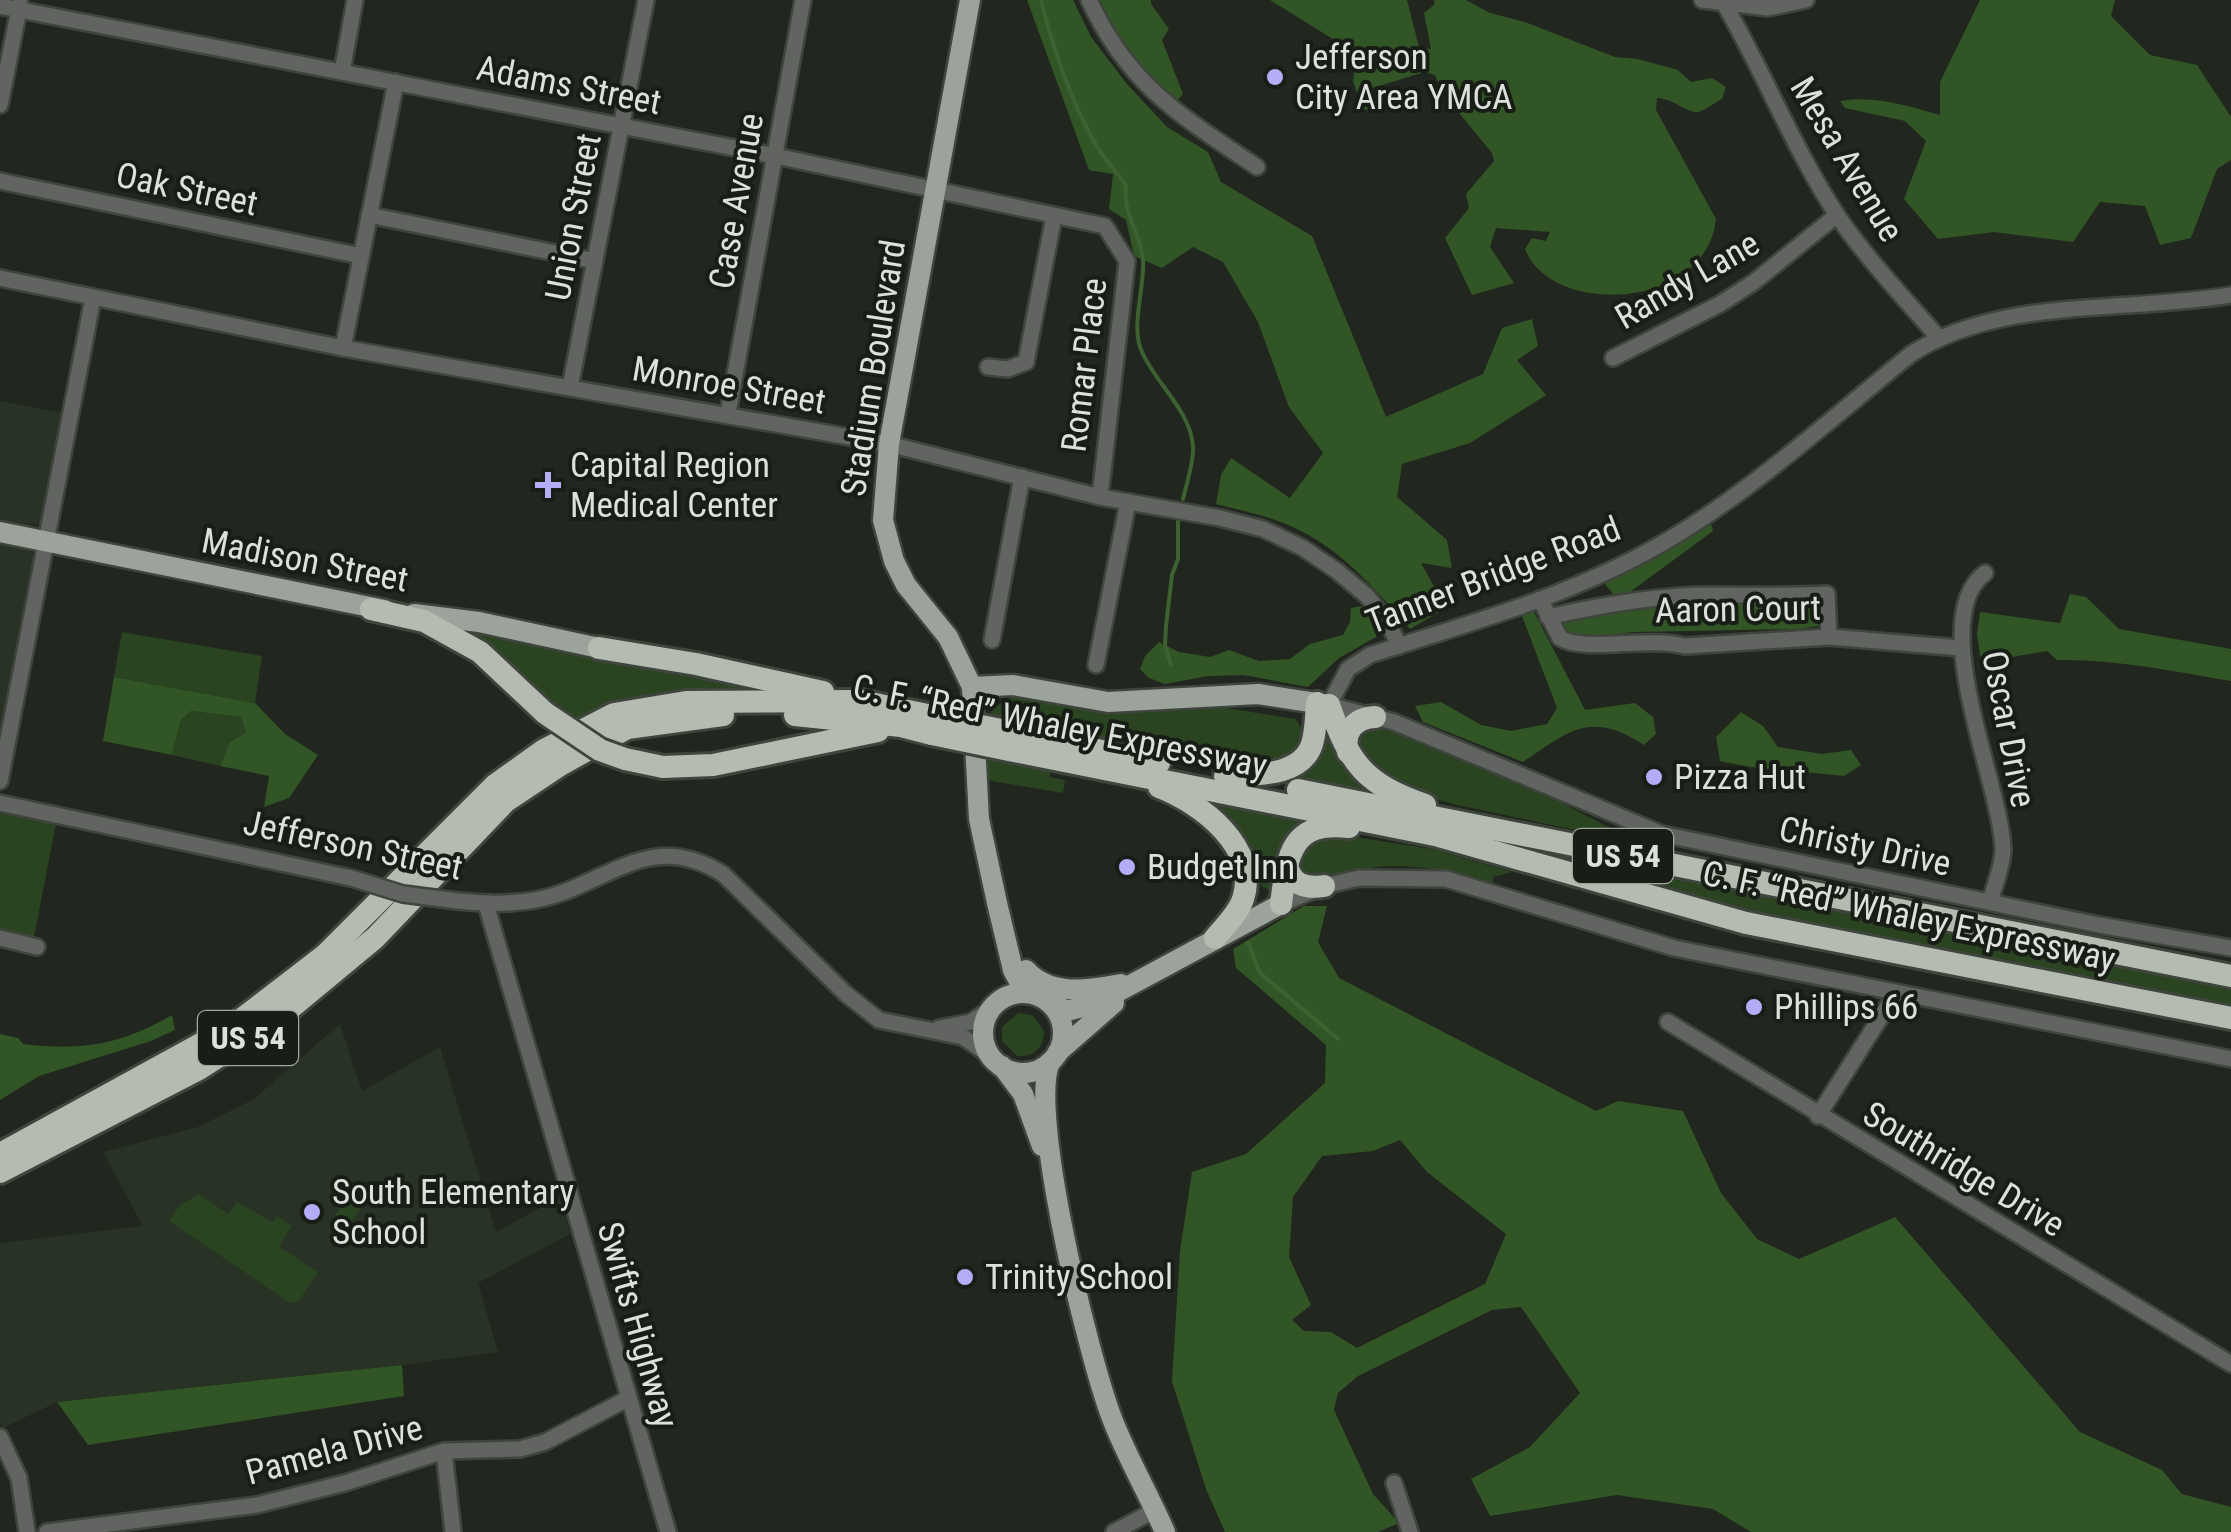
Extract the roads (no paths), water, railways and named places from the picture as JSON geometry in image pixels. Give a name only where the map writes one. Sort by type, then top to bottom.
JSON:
[{"type":"highway","points":[[372,609],[424,621],[480,652],[545,713],[600,750],[624,760],[663,767],[713,766],[901,726]]},
{"type":"highway","points":[[599,648],[696,664],[860,701]]},
{"type":"highway","name":"C. F. “Red” Whaley Expressway","points":[[0,1154],[230,1028],[325,955],[495,784],[544,750],[614,714],[686,702],[860,701],[932,725],[1012,742],[1226,776],[2231,976]]},
{"type":"highway","points":[[1323,704],[1348,755],[1376,784],[1404,798],[1500,831]]},
{"type":"highway","points":[[1226,776],[1280,771],[1302,760],[1312,744],[1323,704]]},
{"type":"highway","name":"C. F. “Red” Whaley Expressway","points":[[0,1172],[200,1068],[281,1016],[375,938],[506,801],[560,764],[627,728],[710,714],[801,715],[901,726],[932,725]]},
{"type":"highway","points":[[1348,755],[1346,744],[1351,727],[1364,718],[1375,717]]},
{"type":"highway","name":"C. F. “Red” Whaley Expressway","points":[[1012,742],[1109,769],[1435,835],[1746,923],[2231,1018]]},
{"type":"highway","points":[[1109,769],[1167,790],[1198,807],[1229,838],[1261,892],[1278,905],[1287,864],[1298,839],[1322,826],[1435,835]]},
{"type":"highway","points":[[1215,938],[1241,904],[1245,864]]},
{"type":"highway","points":[[1287,864],[1288,872],[1300,885],[1324,886]]},
{"type":"main road","name":"Stadium Boulevard","points":[[970,0],[889,444],[883,520],[894,561],[906,585],[948,637],[972,687],[979,819],[997,903]]},
{"type":"main road","name":"Madison Street","points":[[0,532],[372,609],[479,622],[599,648]]},
{"type":"main road","points":[[972,687],[1013,685],[1108,702],[1258,694],[1323,704]]},
{"type":"main road","points":[[997,903],[1013,970],[1021,985],[1066,1011],[1082,1009],[1142,980],[1278,905]]},
{"type":"main road","points":[[997,903],[997,1004],[984,1032],[997,1062],[1022,1094],[1051,1171]]},
{"type":"main road","points":[[1002,925],[1021,963],[1039,981],[1084,990],[1142,980]]},
{"type":"main road","points":[[997,1062],[1027,1072],[1054,1057],[1142,980]]},
{"type":"main road","points":[[997,1004],[1014,994],[1045,1000],[1063,1026],[1043,1090],[1051,1171],[1096,1373],[1113,1422],[1165,1532]]},
{"type":"street","points":[[342,72],[355,0]]},
{"type":"street","name":"Union Street","points":[[570,387],[646,0]]},
{"type":"street","name":"Case Avenue","points":[[728,414],[803,0]]},
{"type":"street","points":[[1088,0],[1124,62],[1148,88],[1178,114],[1257,167]]},
{"type":"street","points":[[1702,0],[1768,8],[1806,0]]},
{"type":"street","name":"Mesa Avenue","points":[[1724,2],[1799,150],[1838,215],[1938,337]]},
{"type":"street","points":[[0,105],[20,5]]},
{"type":"street","name":"Adams Street","points":[[0,6],[20,5],[1105,226],[1114,245]]},
{"type":"street","points":[[343,348],[396,82]]},
{"type":"street","name":"Oak Street","points":[[0,181],[361,256]]},
{"type":"street","points":[[369,215],[595,261]]},
{"type":"street","name":"Randy Lane","points":[[1613,358],[1720,304],[1838,215]]},
{"type":"street","points":[[988,367],[1018,368],[1026,362],[1054,216]]},
{"type":"street","name":"Romar Place","points":[[1100,497],[1126,261],[1114,245]]},
{"type":"street","name":"Monroe Street","points":[[0,278],[343,348],[889,444],[1100,497],[1220,518],[1263,530],[1303,548],[1367,596],[1390,624],[1399,646]]},
{"type":"street","name":"Tanner Bridge Road","points":[[1323,704],[1348,669],[1370,655],[1540,599],[1656,547],[1712,512],[1911,354],[1938,337],[2002,317],[2231,295]]},
{"type":"street","points":[[0,780],[93,298]]},
{"type":"street","points":[[992,640],[1022,478]]},
{"type":"street","points":[[1096,664],[1128,502]]},
{"type":"street","name":"Oscar Drive","points":[[1984,573],[1972,585],[1960,622],[1961,648],[2003,851],[1990,902]]},
{"type":"street","points":[[1548,617],[1642,600],[1827,594],[1829,638]]},
{"type":"street","name":"Aaron Court","points":[[1540,599],[1560,638],[1578,645],[1665,641],[1685,646],[1829,638],[1961,648]]},
{"type":"street","name":"Christy Drive","points":[[1323,704],[1375,717],[1662,834],[2231,948]]},
{"type":"street","name":"Jefferson Street","points":[[0,803],[351,878],[404,894],[486,904],[525,902],[562,893],[631,860],[684,857],[706,863],[722,874],[880,1020],[963,1037],[997,1062]]},
{"type":"street","points":[[1278,905],[1324,886],[1359,878],[1446,879],[1674,948],[2231,1059]]},
{"type":"street","name":"Swifts Highway","points":[[486,904],[668,1532]]},
{"type":"street","points":[[0,938],[37,948]]},
{"type":"street","points":[[1818,1116],[1896,992]]},
{"type":"street","points":[[926,1030],[968,1023],[997,1004]]},
{"type":"street","name":"Southridge Drive","points":[[1668,1022],[2231,1364]]},
{"type":"street","name":"Pamela Drive","points":[[47,1532],[257,1505],[444,1452],[520,1449],[544,1442],[627,1399]]},
{"type":"street","points":[[0,1436],[19,1478],[27,1532]]},
{"type":"street","points":[[444,1452],[452,1532]]},
{"type":"street","points":[[1394,1484],[1410,1532]]},
{"type":"street","points":[[1114,1532],[1155,1510]]},
{"type":"waterway","points":[[1041,0],[1074,101],[1102,154],[1126,186],[1127,205],[1143,260],[1139,342],[1148,364],[1191,433],[1191,465],[1183,499]]},
{"type":"waterway","points":[[1171,665],[1165,645],[1172,575],[1178,559],[1178,517]]},
{"type":"waterway","points":[[1248,943],[1260,973],[1338,1039]]},
{"type":"place","name":"Jefferson City Area YMCA","points":[[1275,77]]},
{"type":"place","name":"Capital Region Medical Center","points":[[548,485]]},
{"type":"place","name":"Pizza Hut","points":[[1654,777]]},
{"type":"place","name":"Budget Inn","points":[[1127,867]]},
{"type":"place","name":"Phillips 66","points":[[1754,1007]]},
{"type":"place","name":"South Elementary School","points":[[312,1212]]},
{"type":"place","name":"Trinity School","points":[[965,1277]]}]
